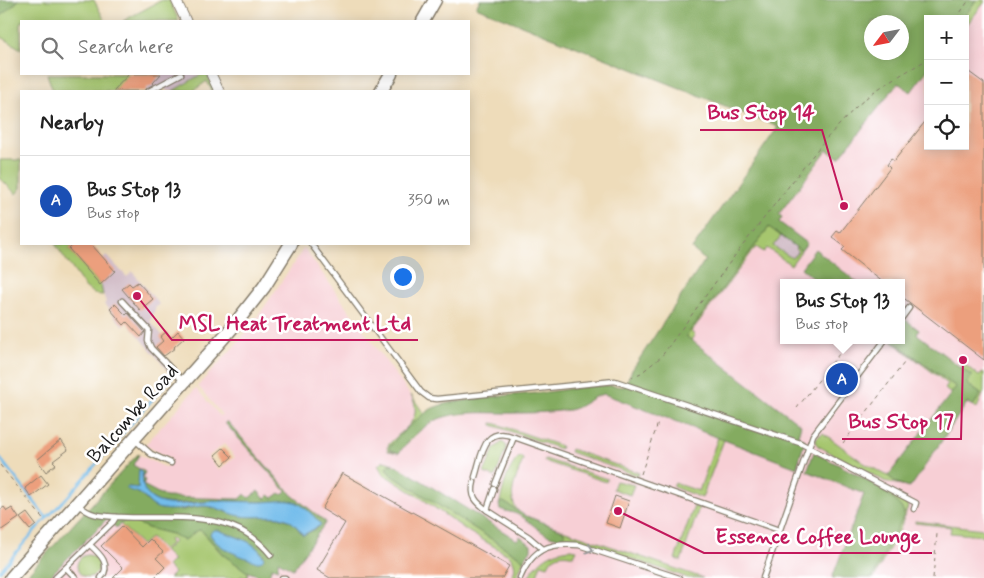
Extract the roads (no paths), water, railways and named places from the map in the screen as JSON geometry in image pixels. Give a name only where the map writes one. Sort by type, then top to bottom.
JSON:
[{"type":"main road","points":[[424,20],[435,0]]},
{"type":"main road","points":[[382,90],[390,75]]},
{"type":"main road","name":"Balcombe Road","points":[[11,578],[231,329],[264,287],[290,245]]},
{"type":"street","points":[[176,0],[186,20]]},
{"type":"street","points":[[211,75],[219,90]]},
{"type":"lane","points":[[151,90],[178,75]]},
{"type":"lane","points":[[312,245],[421,392],[429,398],[437,399],[615,381],[808,446],[916,503],[914,509]]},
{"type":"lane","points":[[122,301],[149,330],[148,341],[151,348],[184,382]]},
{"type":"lane","points":[[905,314],[909,308]]},
{"type":"lane","points":[[763,578],[808,446],[819,425],[882,344]]},
{"type":"lane","points":[[543,549],[529,537],[487,510],[473,496],[474,480],[484,448],[489,439],[495,434],[500,433],[514,437],[779,530]]},
{"type":"lane","points":[[487,510],[514,437]]},
{"type":"lane","points":[[134,439],[151,454],[171,463]]},
{"type":"lane","points":[[77,504],[83,510],[92,514],[116,517],[153,519],[193,518],[219,521],[252,536],[271,555]]},
{"type":"lane","points":[[55,578],[116,517]]},
{"type":"lane","points":[[90,544],[105,563],[106,571],[101,578]]},
{"type":"lane","points":[[520,578],[529,560],[543,549],[561,544],[579,546],[679,578]]},
{"type":"lane","points":[[66,568],[76,578]]},
{"type":"water","points":[[139,470],[142,473],[143,485],[147,494],[162,503],[291,501],[298,503],[306,509],[321,525],[303,535],[297,526],[290,521],[275,516],[241,516],[209,506],[172,510],[158,508],[137,492],[126,488],[138,488]]},
{"type":"water","points":[[213,530],[218,530],[250,543],[256,547],[264,558],[257,562],[224,548],[210,534]]},
{"type":"waterway","points":[[0,571],[172,377]]},
{"type":"waterway","points":[[0,458],[46,517]]},
{"type":"place","name":"Bus Stop 14","points":[[844,206]]},
{"type":"place","name":"MSL Heat Treatment Ltd","points":[[137,296]]},
{"type":"place","name":"Bus Stop 17","points":[[963,360]]},
{"type":"place","name":"Bus Stop 13","points":[[842,379]]},
{"type":"place","name":"Essence Coffee Lounge","points":[[618,511]]}]
